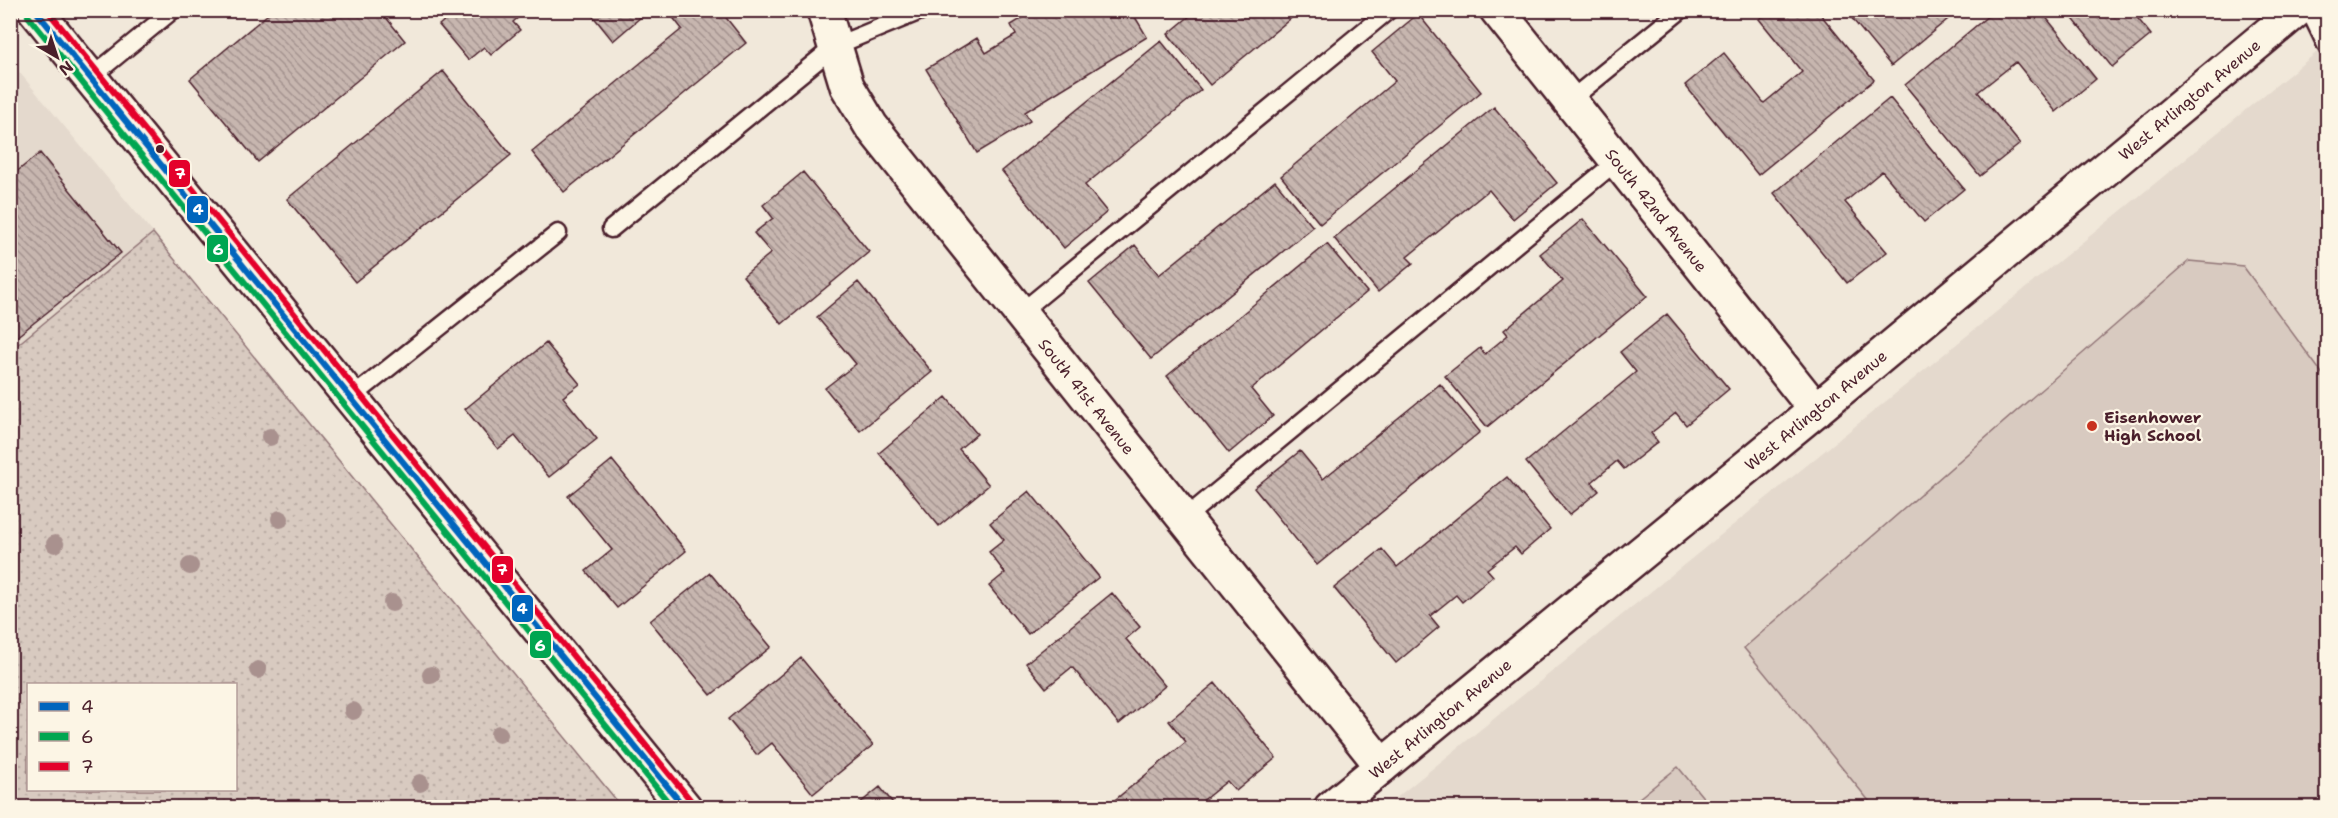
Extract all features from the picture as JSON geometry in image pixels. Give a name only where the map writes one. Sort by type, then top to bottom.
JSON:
[{"type":"street","points":[[35,10],[685,807]]},
{"type":"street","name":"South 41st Avenue","points":[[824,10],[847,86],[871,126],[1382,766]]},
{"type":"street","name":"South 42nd Avenue","points":[[1497,10],[1816,411]]},
{"type":"street","name":"West Arlington Avenue","points":[[1331,807],[1816,411],[2297,10]]},
{"type":"lane","points":[[90,78],[173,10]]},
{"type":"lane","points":[[611,229],[835,46],[923,10]]},
{"type":"lane","points":[[1020,312],[1389,10]]},
{"type":"lane","points":[[1569,101],[1682,10]]},
{"type":"lane","points":[[2309,10],[2328,49]]},
{"type":"lane","points":[[1185,518],[1617,161]]},
{"type":"lane","points":[[351,398],[558,233]]},
{"type":"shaded area","name":"Eisenhower High School","points":[[2327,44],[2327,807],[1385,807]]},
{"type":"shaded area","points":[[10,61],[153,233],[11,350],[10,350]]},
{"type":"shaded area","points":[[153,233],[622,807],[11,807],[11,350]]},
{"type":"shaded area","name":"Eisenhower High School","points":[[2189,261],[2243,266],[2327,380],[2327,807],[1874,807],[1744,648]]},
{"type":"shaded area","points":[[1678,767],[1711,807],[1628,807]]},
{"type":"building","points":[[273,10],[380,10],[405,41],[258,162],[190,79]]},
{"type":"building","points":[[457,10],[527,10],[513,22],[520,30],[491,55],[484,47],[468,60],[439,25]]},
{"type":"building","points":[[588,10],[649,10],[613,41]]},
{"type":"building","points":[[667,10],[720,10],[746,43],[564,192],[532,152],[682,29]]},
{"type":"building","points":[[1036,10],[1049,10],[1051,15],[1059,10],[1131,10],[1147,37],[1025,112],[1030,121],[977,153],[926,69],[977,38],[986,53],[1016,35],[1011,25]]},
{"type":"building","points":[[1197,10],[1301,10],[1210,85],[1168,34]]},
{"type":"building","points":[[1770,10],[1817,10],[1874,80],[1758,175],[1685,85],[1724,53],[1764,103],[1802,72],[1759,19]]},
{"type":"building","points":[[1845,10],[1959,10],[1891,66]]},
{"type":"building","points":[[1995,10],[2040,10],[2096,79],[2056,112],[2016,62],[1978,92],[2020,144],[1980,176],[1905,85]]},
{"type":"building","points":[[2066,10],[2131,10],[2151,35],[2112,67]]},
{"type":"building","points":[[1418,14],[1481,92],[1320,224],[1281,176],[1395,81],[1372,52]]},
{"type":"building","points":[[1161,41],[1201,90],[1085,185],[1107,212],[1064,248],[1002,171]]},
{"type":"building","points":[[443,71],[511,155],[355,282],[287,199]]},
{"type":"building","points":[[1890,98],[1964,189],[1924,222],[1882,171],[1845,202],[1887,252],[1847,283],[1774,193]]},
{"type":"building","points":[[1494,107],[1557,183],[1513,219],[1489,190],[1407,257],[1413,263],[1378,292],[1334,238]]},
{"type":"building","points":[[40,153],[121,253],[10,342],[10,177]]},
{"type":"building","points":[[803,172],[869,252],[782,324],[743,276],[771,253],[754,233],[773,218],[763,205]]},
{"type":"building","points":[[1275,181],[1313,227],[1151,359],[1089,283],[1135,245],[1159,275]]},
{"type":"building","points":[[1583,219],[1647,296],[1487,427],[1445,376],[1480,348],[1485,354],[1508,335],[1504,330],[1563,281],[1540,254]]},
{"type":"building","points":[[1327,244],[1367,292],[1251,389],[1273,416],[1229,453],[1167,376]]},
{"type":"building","points":[[858,282],[932,372],[860,431],[825,388],[856,364],[817,317]]},
{"type":"building","points":[[1667,314],[1729,389],[1686,425],[1676,413],[1651,433],[1658,442],[1624,469],[1617,461],[1592,482],[1599,491],[1569,515],[1526,462],[1636,372],[1620,352]]},
{"type":"building","points":[[546,343],[580,384],[563,397],[597,439],[549,477],[515,436],[498,449],[465,409]]},
{"type":"building","points":[[1440,384],[1480,432],[1317,565],[1254,488],[1300,451],[1323,479]]},
{"type":"building","points":[[946,397],[977,434],[959,449],[989,485],[939,526],[879,453]]},
{"type":"building","points":[[612,460],[686,551],[617,608],[586,571],[612,550],[568,496]]},
{"type":"building","points":[[1507,477],[1550,529],[1521,554],[1515,547],[1487,569],[1493,576],[1462,602],[1456,595],[1430,616],[1439,627],[1396,663],[1334,588],[1382,549],[1397,567]]},
{"type":"building","points":[[1029,491],[1099,577],[1028,634],[989,586],[1005,573],[989,552],[1004,540],[990,523]]},
{"type":"building","points":[[710,573],[771,647],[711,695],[650,621]]},
{"type":"building","points":[[1112,593],[1140,627],[1126,639],[1165,686],[1119,724],[1072,667],[1046,688],[1026,663]]},
{"type":"building","points":[[801,658],[873,745],[813,794],[772,743],[757,755],[728,719]]},
{"type":"building","points":[[1215,683],[1276,758],[1236,791],[1227,781],[1200,803],[1204,808],[1105,808],[1186,742],[1169,721]]},
{"type":"building","points":[[880,787],[897,808],[854,808]]},
{"type":"transit line","name":"4","points":[[35,10],[685,808]]},
{"type":"transit line","name":"7","points":[[47,10],[692,802]]},
{"type":"transit line","name":"6","points":[[28,16],[673,808]]},
{"type":"place","name":"Eisenhower High School","points":[[2092,426]]}]
